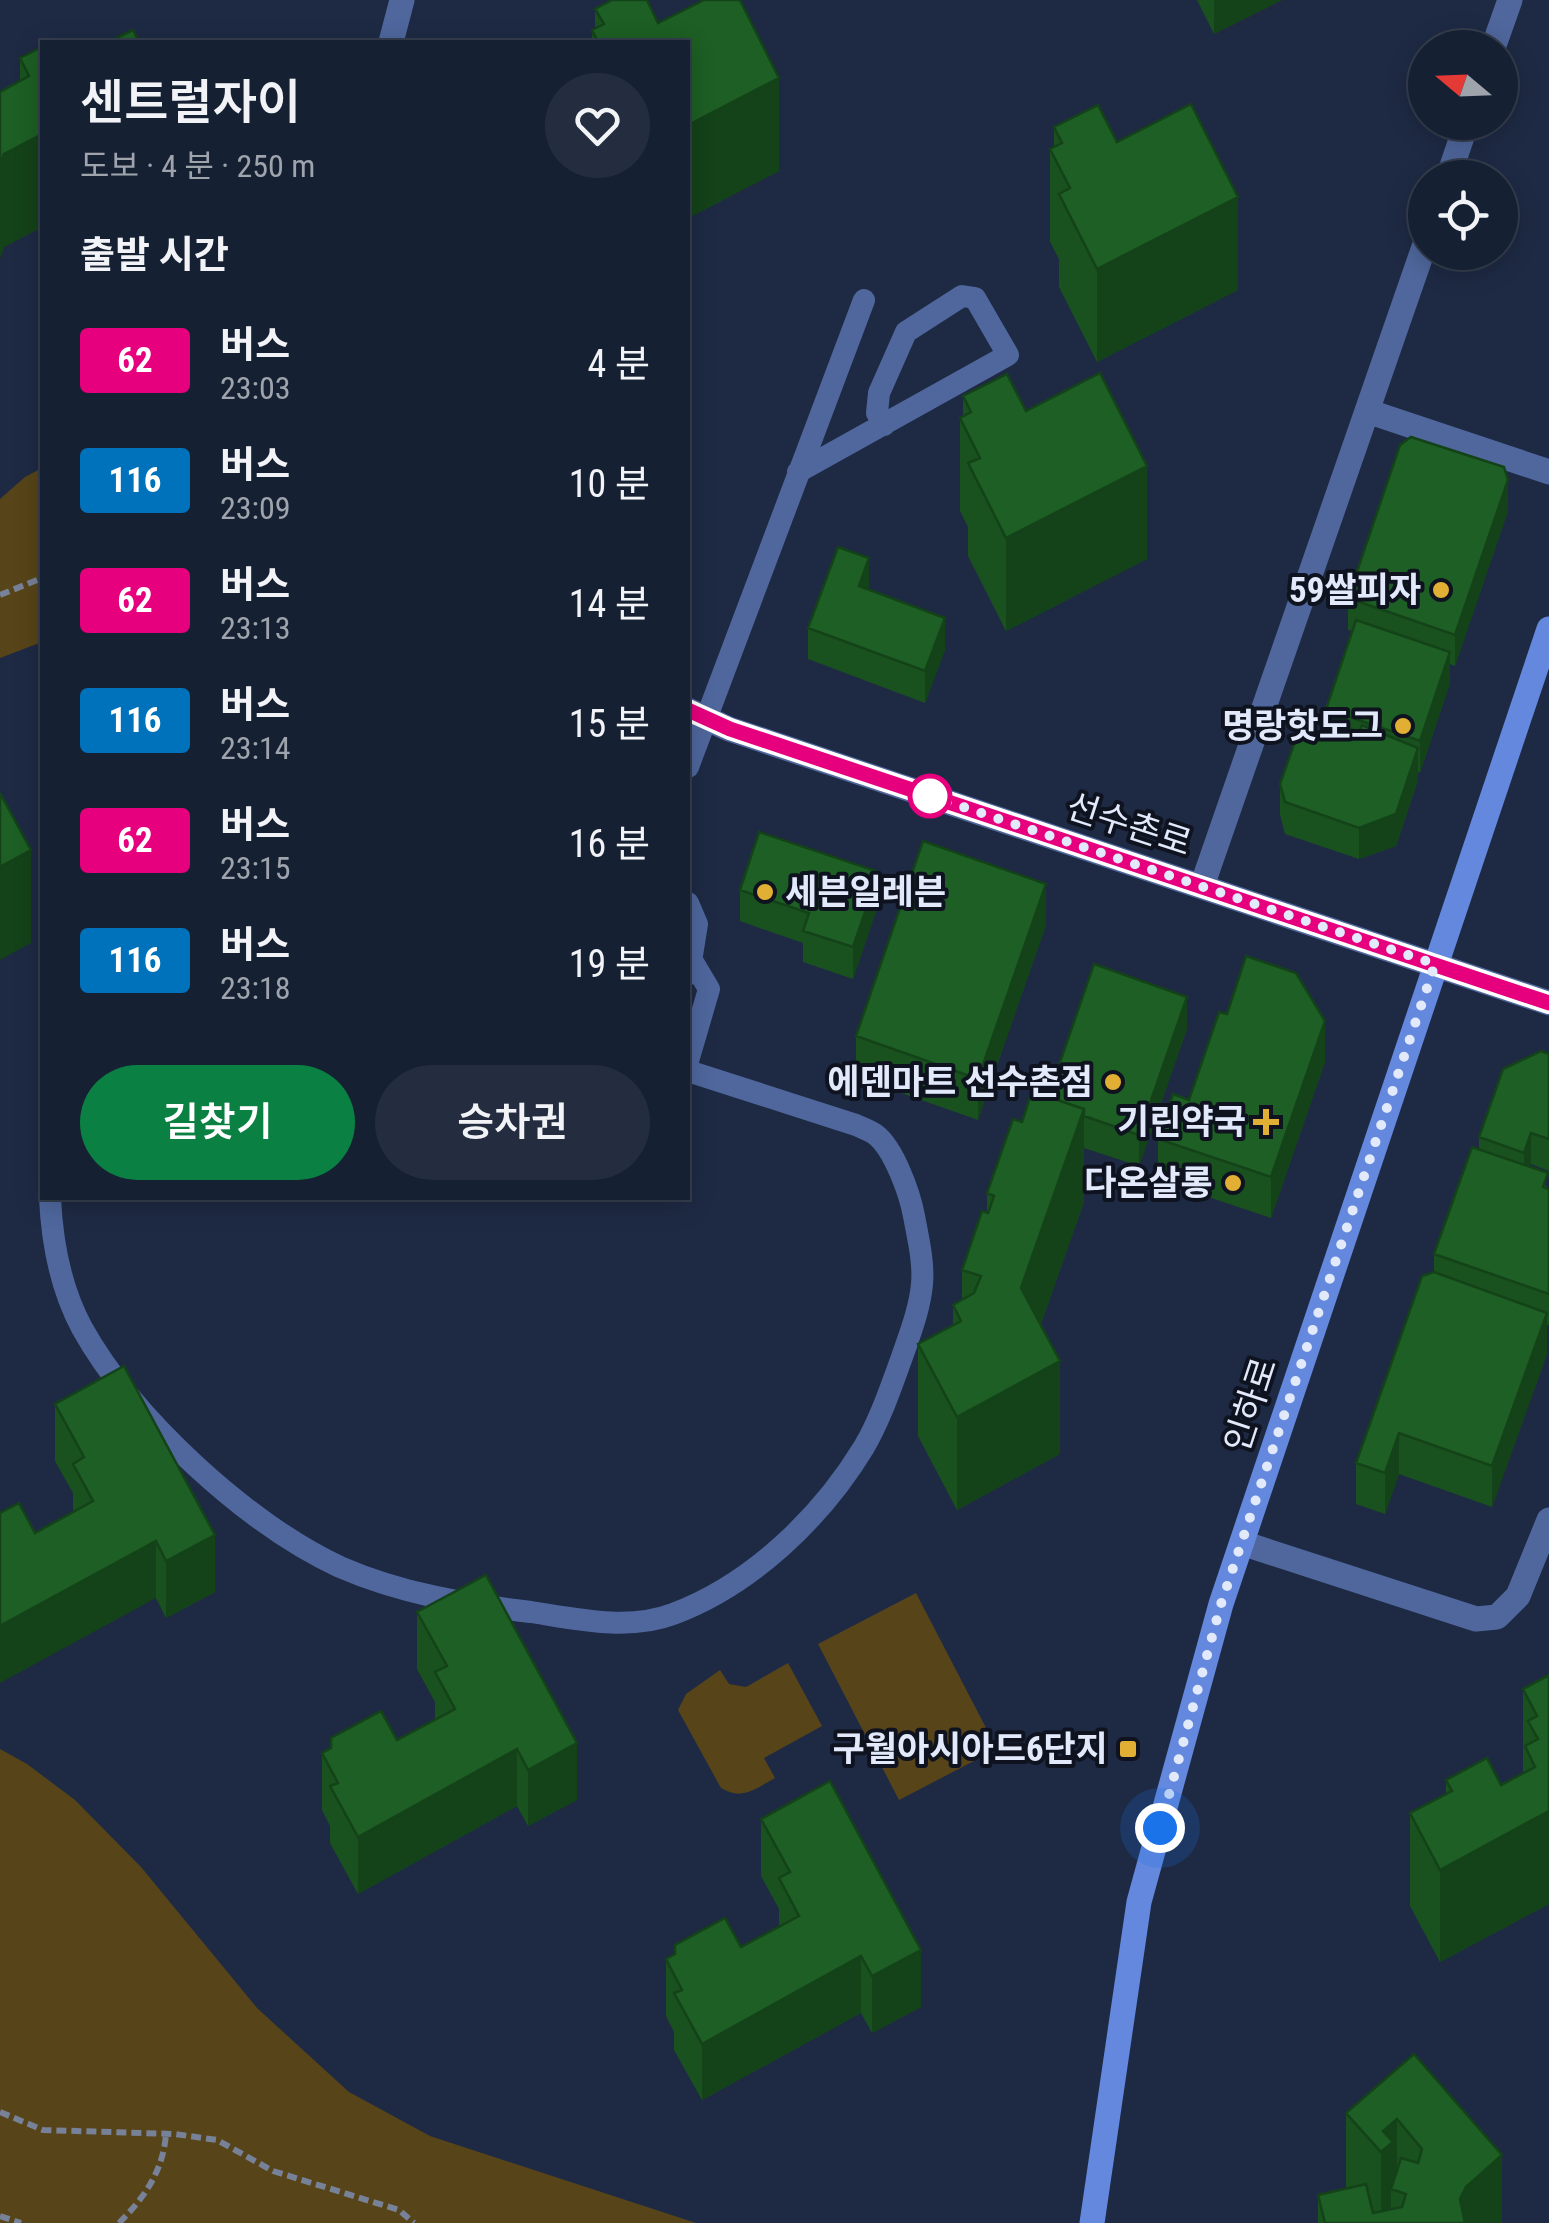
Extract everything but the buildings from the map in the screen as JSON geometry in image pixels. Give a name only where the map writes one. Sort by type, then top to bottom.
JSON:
[{"type":"main road","name":"인하로","points":[[1092,2223],[1139,1902],[1221,1604],[1549,628]]},
{"type":"street","points":[[392,40],[402,0]]},
{"type":"street","points":[[1499,30],[1510,0]]},
{"type":"street","points":[[1202,886],[1416,270]]},
{"type":"street","points":[[1367,411],[1549,472]]},
{"type":"street","name":"선수촌로","points":[[696,714],[730,729],[1549,1003]]},
{"type":"street","points":[[1242,1542],[1476,1619],[1498,1617],[1518,1596],[1549,1520]]},
{"type":"lane","points":[[798,472],[1008,355],[975,298],[962,296],[906,332],[879,393],[876,413],[884,424]]},
{"type":"lane","points":[[690,754],[696,714],[798,472],[864,300]]},
{"type":"lane","points":[[690,908],[697,924],[690,970],[710,988],[690,1054]]},
{"type":"lane","points":[[50,1200],[52,1242],[81,1326],[124,1390],[240,1504],[289,1539],[384,1584],[452,1602],[611,1623],[670,1615],[729,1586],[777,1549],[843,1478],[884,1406],[913,1324],[922,1283],[912,1204],[895,1163],[877,1135],[690,1073]]},
{"type":"path","points":[[0,595],[40,579]]},
{"type":"path","points":[[0,2112],[43,2130],[166,2134],[217,2140],[238,2148],[274,2171],[399,2210],[414,2223]]},
{"type":"path","points":[[120,2223],[155,2179],[166,2134]]},
{"type":"path","points":[[0,2216],[22,2223]]},
{"type":"shaded area","points":[[40,469],[40,643],[0,658],[0,499]]},
{"type":"shaded area","points":[[916,1593],[997,1749],[899,1800],[818,1644]]},
{"type":"shaded area","points":[[788,1663],[822,1726],[764,1758],[775,1778],[748,1792],[729,1792],[721,1788],[678,1710],[686,1694],[720,1670],[729,1684],[746,1687]]},
{"type":"shaded area","points":[[0,1749],[75,1800],[141,1867],[257,2008],[349,2092],[430,2136],[696,2223],[0,2223]]},
{"type":"bus line","name":"62","points":[[690,711],[730,729],[1549,1003]]},
{"type":"place","name":"59쌀피자","points":[[1441,590]]},
{"type":"place","name":"명랑핫도그","points":[[1403,726]]},
{"type":"place","name":"세븐일레븐","points":[[765,892]]},
{"type":"place","name":"에덴마트 선수촌점","points":[[1113,1082]]},
{"type":"place","name":"기린약국","points":[[1266,1122]]},
{"type":"place","name":"다온살롱","points":[[1233,1183]]},
{"type":"place","name":"구월아시아드6단지","points":[[1128,1749]]},
{"type":"route","points":[[930,796],[1435,964],[1221,1604],[1160,1828]]}]
